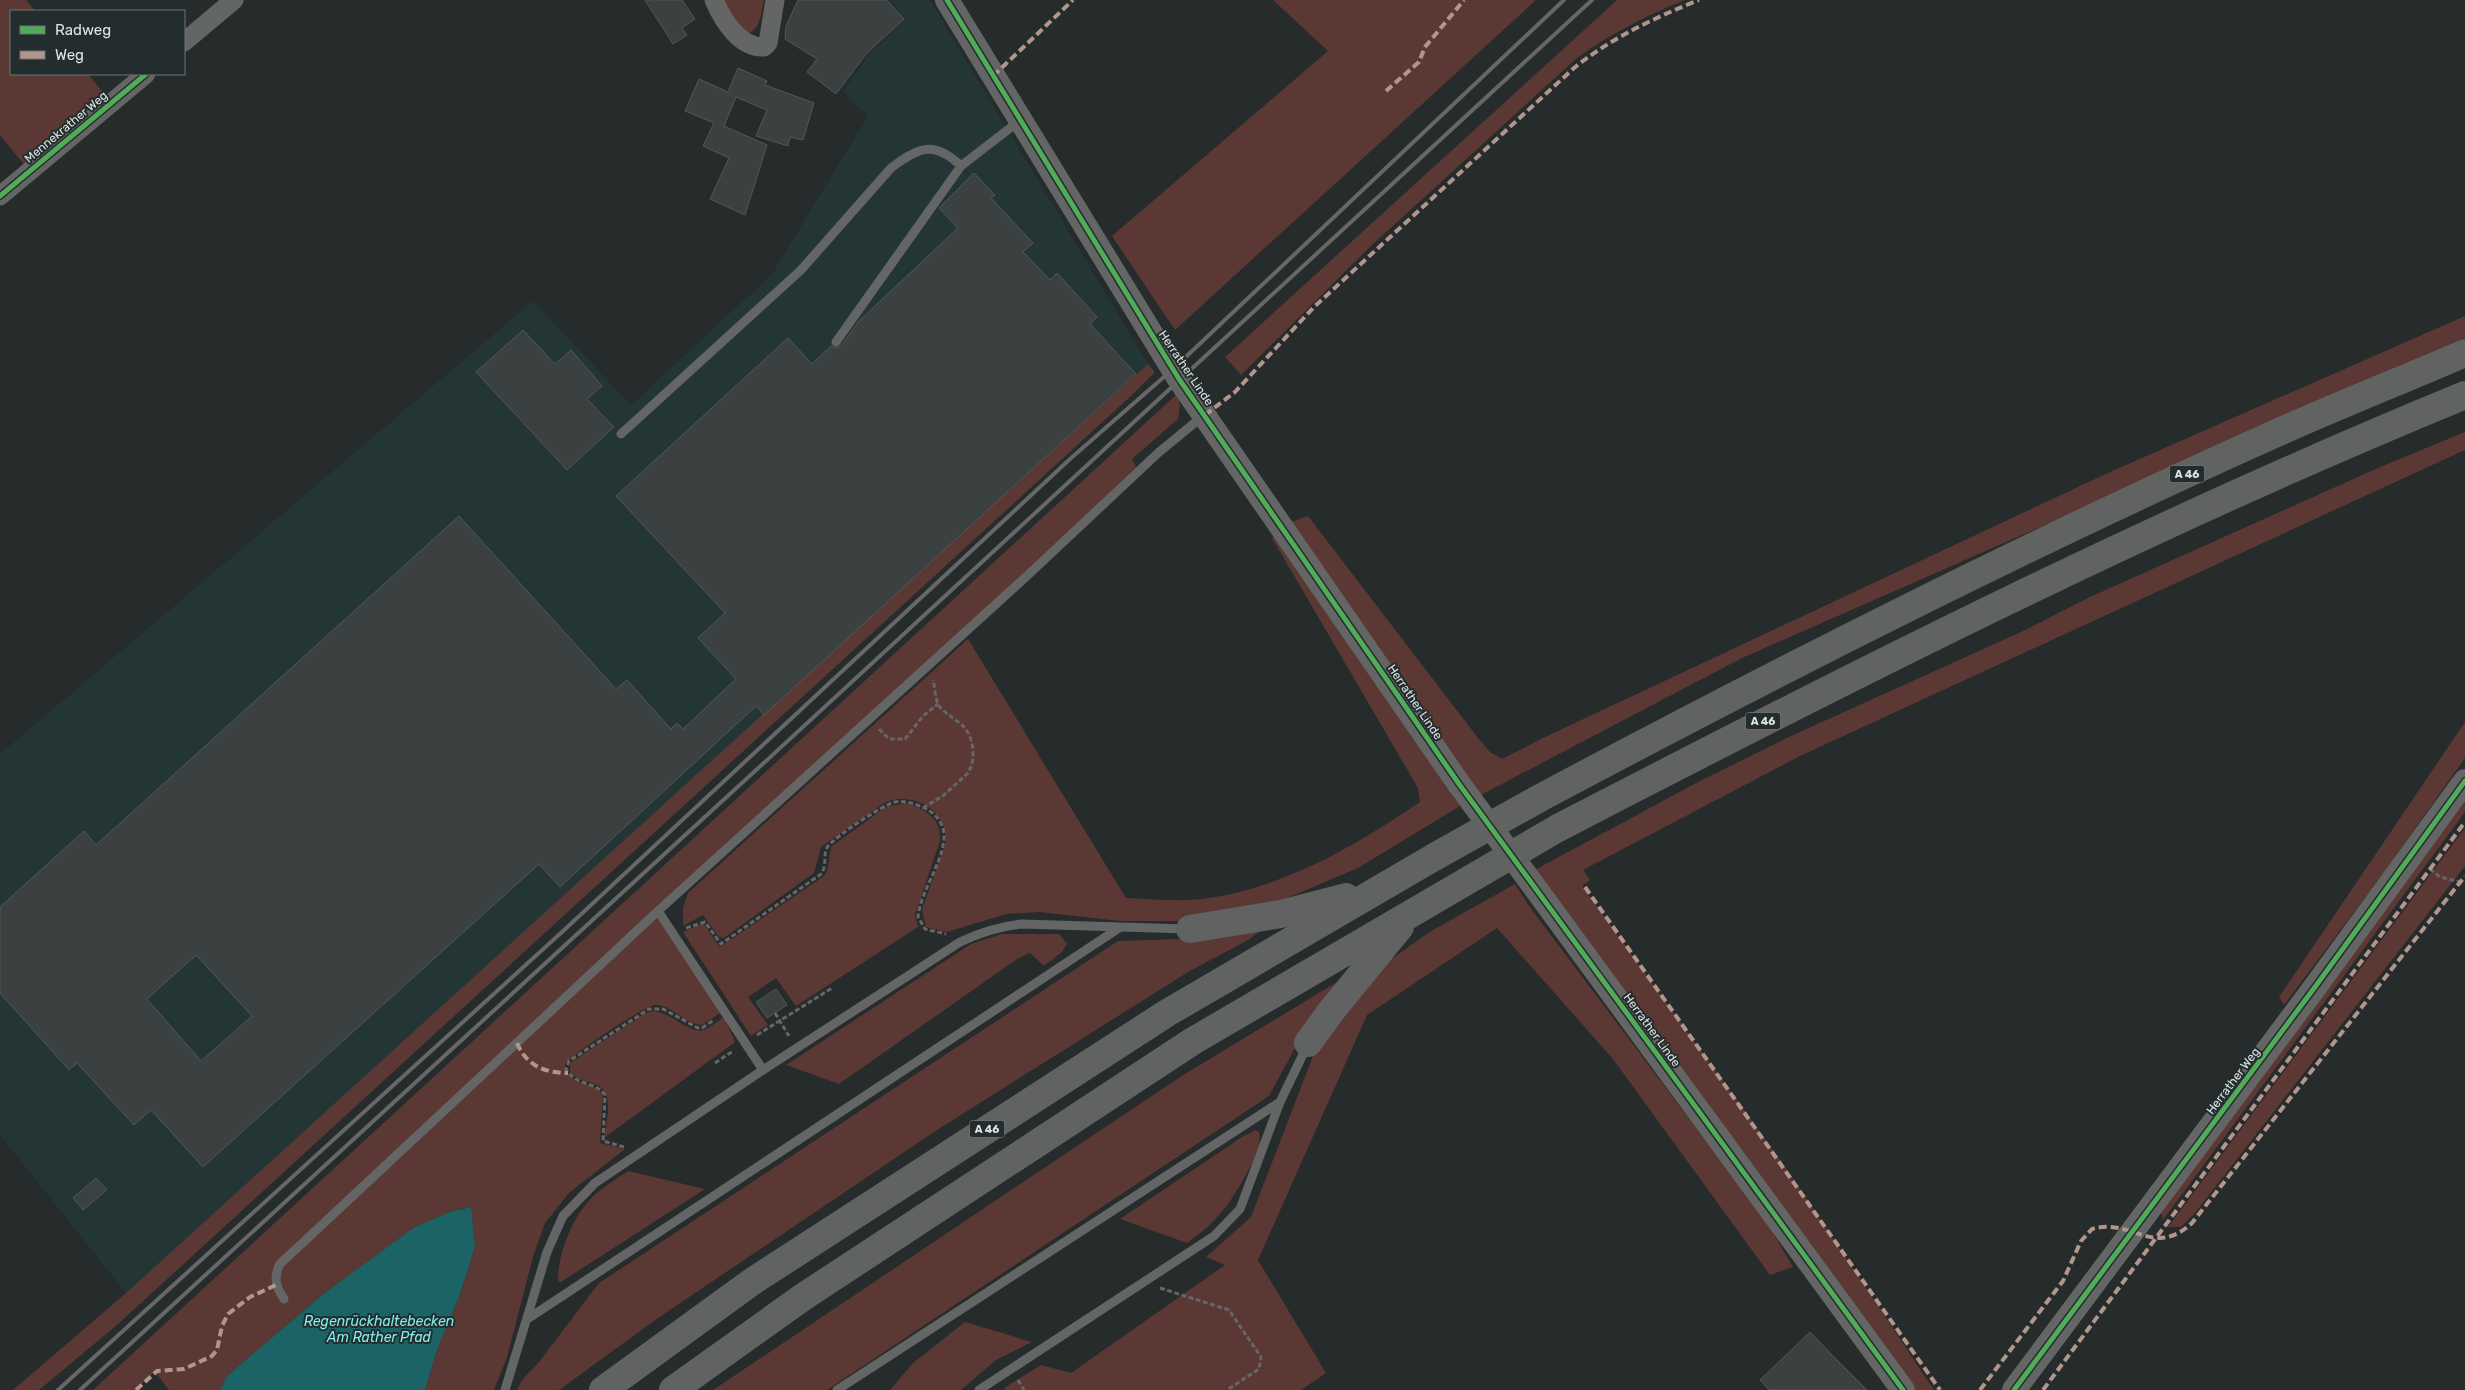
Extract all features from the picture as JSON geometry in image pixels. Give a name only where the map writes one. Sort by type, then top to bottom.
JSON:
[{"type":"highway","name":"A 46","points":[[603,1390],[754,1281],[1167,1013],[1383,886],[1540,798],[1824,649],[2063,531],[2272,435],[2465,353]]},
{"type":"highway","name":"A 46","points":[[673,1390],[803,1297],[1193,1041],[1558,828],[1792,707],[2106,554],[2238,492],[2465,395]]},
{"type":"highway","points":[[1190,929],[1280,914],[1383,886]]},
{"type":"highway","points":[[1308,1044],[1337,1003],[1412,913]]},
{"type":"street","points":[[185,41],[234,0]]},
{"type":"street","points":[[714,0],[722,16],[734,32],[746,44],[754,47],[764,47],[768,42],[775,0]]},
{"type":"street","name":"Herrather Linde","points":[[948,0],[1019,120],[1173,369],[1459,784],[1903,1390]]},
{"type":"street","name":"Mennekrather Weg","points":[[0,196],[145,75]]},
{"type":"street","name":"Herrather Weg","points":[[2014,1390],[2309,995],[2465,781]]},
{"type":"lane","points":[[836,342],[961,166],[1019,120]]},
{"type":"lane","points":[[621,434],[801,270],[891,168],[913,154],[935,149],[948,153],[961,166]]},
{"type":"lane","points":[[284,1299],[278,1290],[275,1280],[280,1264],[658,911],[1028,575],[1158,452],[1205,415]]},
{"type":"lane","points":[[658,911],[763,1070]]},
{"type":"lane","points":[[505,1390],[529,1318],[547,1252],[563,1216],[595,1183],[638,1154],[798,1047],[960,942],[978,933],[1007,925],[1190,929]]},
{"type":"lane","points":[[529,1318],[1120,927]]},
{"type":"lane","points":[[979,1390],[1214,1236],[1240,1209],[1280,1102],[1308,1044]]},
{"type":"lane","points":[[837,1390],[1280,1102]]},
{"type":"path","points":[[923,808],[968,774],[972,762],[972,743],[964,727],[938,704],[929,665]]},
{"type":"path","points":[[869,719],[889,739],[905,739],[914,730],[923,716],[938,704]]},
{"type":"path","points":[[674,934],[692,924],[705,922],[721,944],[821,874],[825,869],[827,847],[885,806],[902,801],[923,808],[940,820],[944,836],[918,918],[925,929],[955,936],[960,942]]},
{"type":"path","points":[[2430,869],[2440,877],[2461,882]]},
{"type":"path","points":[[715,1063],[780,1019],[832,988]]},
{"type":"path","points":[[638,1154],[603,1141],[605,1095],[596,1087],[574,1078],[568,1073],[566,1069],[569,1061],[649,1009],[663,1010],[698,1028],[702,1028],[725,1013]]},
{"type":"path","points":[[775,1013],[798,1047]]},
{"type":"path","points":[[1143,1283],[1229,1310],[1261,1357],[1259,1369],[1227,1390]]},
{"type":"shaded area","points":[[0,0],[26,0],[34,10],[10,10],[10,75],[89,75],[107,97],[26,167],[0,135]]},
{"type":"shaded area","points":[[719,0],[764,0],[760,20],[756,28],[748,34],[739,28]]},
{"type":"shaded area","points":[[891,0],[930,0],[1148,364],[126,1293],[0,1135],[0,754],[533,301],[631,405],[772,274],[868,116],[843,92],[868,55],[905,19]]},
{"type":"shaded area","points":[[1273,0],[1536,0],[1175,330],[1112,236],[1328,51]]},
{"type":"shaded area","points":[[1617,0],[1685,0],[1629,26],[1577,58],[1372,245],[1241,375],[1225,357]]},
{"type":"shaded area","points":[[2465,316],[2465,338],[2298,409],[2122,491],[1742,658],[1479,796],[1291,522],[1308,516],[1478,738],[1490,752],[1502,759],[1545,737],[2110,472]]},
{"type":"shaded area","points":[[1148,364],[1155,372],[1132,395],[117,1325],[39,1390],[13,1390],[126,1293]]},
{"type":"shaded area","points":[[1177,394],[1180,405],[1178,419],[1132,459],[1136,467],[1003,594],[652,911],[722,1012],[702,1025],[690,1022],[668,1008],[656,1005],[649,1007],[609,1031],[565,1064],[565,1071],[569,1076],[595,1088],[603,1095],[600,1143],[625,1149],[569,1193],[545,1223],[533,1257],[507,1357],[494,1390],[425,1390],[437,1350],[459,1297],[475,1247],[470,1207],[449,1212],[413,1228],[322,1295],[227,1376],[220,1390],[169,1390],[156,1373],[153,1373],[135,1390],[93,1390]]},
{"type":"shaded area","points":[[2465,432],[2465,450],[1800,756],[1583,870],[1590,880],[1582,886],[1786,1168],[1934,1390],[1911,1390],[1531,872],[1700,781],[1791,736],[2023,631],[2090,597],[2380,467]]},
{"type":"shaded area","points":[[1275,535],[1460,806],[1358,868],[1285,899],[1188,921],[1120,921],[1039,912],[1006,914],[947,932],[926,927],[922,910],[945,844],[945,832],[942,822],[927,806],[906,799],[895,800],[884,803],[821,847],[814,873],[724,938],[719,937],[703,915],[683,926],[683,908],[688,893],[968,639],[1126,898],[1193,900],[1232,894],[1261,886],[1289,876],[1344,849],[1420,802],[1418,788],[1272,538]]},
{"type":"shaded area","points":[[2465,722],[2465,758],[2382,875],[2284,1005],[2279,997]]},
{"type":"shaded area","points":[[2465,802],[2465,812],[2163,1220],[2161,1211]]},
{"type":"shaded area","points":[[905,803],[919,808],[931,816],[935,820],[940,833],[940,841],[915,915],[918,927],[796,1006],[776,978],[748,997],[768,1025],[751,1036],[683,932],[703,923],[720,947],[824,876],[828,869],[832,846],[886,807]]},
{"type":"shaded area","points":[[2465,828],[2465,866],[2195,1213],[2181,1227],[2168,1227]]},
{"type":"shaded area","points":[[1515,884],[1529,906],[1766,1221],[1793,1267],[1770,1275],[1613,1059],[1497,928],[1367,1015],[1258,1260],[1326,1373],[1301,1390],[1005,1390],[1004,1388],[1041,1365],[1071,1373],[1225,1265],[1206,1257],[1251,1217],[1315,1051],[1380,967],[1431,931]]},
{"type":"shaded area","points":[[1263,929],[1248,940],[1188,972],[937,1130],[658,1318],[559,1390],[517,1390],[522,1380],[539,1362],[599,1283],[1118,941],[1211,938]]},
{"type":"shaded area","points":[[1002,934],[1059,934],[1067,944],[1062,952],[1044,966],[1030,953],[1017,959],[839,1084],[786,1065],[971,944]]},
{"type":"shaded area","points":[[1337,982],[1307,1026],[1269,1096],[827,1390],[713,1390],[1180,1077]]},
{"type":"shaded area","points":[[652,1011],[667,1015],[699,1031],[707,1029],[724,1017],[735,1042],[604,1138],[608,1115],[606,1094],[595,1084],[570,1073],[570,1063],[644,1014]]},
{"type":"shaded area","points":[[1255,1130],[1259,1132],[1260,1137],[1257,1151],[1236,1191],[1216,1219],[1187,1243],[1120,1219],[1242,1137]]},
{"type":"shaded area","points":[[628,1171],[705,1189],[561,1282],[558,1281],[561,1256],[565,1244],[582,1209],[599,1191]]},
{"type":"shaded area","points":[[965,1322],[1032,1342],[996,1360],[961,1390],[890,1390],[913,1363]]},
{"type":"water","name":"Regenrückhaltebecken Am Rather Pfad","points":[[471,1207],[475,1247],[459,1297],[437,1350],[425,1390],[220,1390],[227,1376],[322,1295],[413,1228],[449,1212]]},
{"type":"building","points":[[645,0],[682,0],[695,19],[682,28],[687,35],[673,44]]},
{"type":"building","points":[[798,0],[887,0],[904,19],[867,53],[836,94],[807,72],[817,59],[785,39],[786,26]]},
{"type":"building","points":[[738,68],[767,81],[765,85],[814,103],[803,140],[790,137],[788,146],[756,136],[767,110],[736,97],[724,126],[767,145],[745,215],[710,199],[729,158],[703,146],[714,123],[685,111],[699,79],[728,92]]},
{"type":"building","points":[[974,173],[995,195],[991,198],[1033,243],[1023,252],[1050,280],[1057,273],[1097,317],[1090,324],[1136,374],[764,715],[756,706],[560,887],[539,864],[203,1167],[151,1110],[134,1125],[77,1063],[69,1070],[0,993],[0,907],[84,831],[96,845],[459,516],[616,689],[627,680],[671,729],[677,723],[683,729],[736,679],[698,638],[725,613],[616,496],[788,338],[812,364],[831,346],[836,348],[841,346],[859,321],[958,228],[939,208]],"holes":[[[196,955],[252,1016],[201,1061],[147,999]]]},
{"type":"building","points":[[523,330],[555,364],[571,350],[602,386],[587,399],[614,427],[567,470],[476,372]]},
{"type":"building","points":[[776,989],[787,1005],[767,1018],[756,1002]]},
{"type":"building","points":[[96,1178],[107,1190],[83,1210],[73,1198]]},
{"type":"building","points":[[1810,1332],[1867,1390],[1769,1390],[1760,1380]]},
{"type":"railway","points":[[58,1390],[562,932],[1070,459],[1173,369],[1564,0]]},
{"type":"railway","points":[[80,1390],[648,870],[1592,0]]},
{"type":"marked path","points":[[993,76],[1073,0]]},
{"type":"marked path","points":[[1386,91],[1419,62],[1425,47],[1464,0]]},
{"type":"marked path","points":[[1205,415],[1235,392],[1314,307],[1574,68],[1634,29],[1699,0]]},
{"type":"marked path","points":[[2043,1390],[2465,822]]},
{"type":"marked path","points":[[1980,1390],[2063,1281],[2081,1241],[2092,1229],[2119,1228],[2154,1238],[2178,1233],[2192,1223],[2465,876]]},
{"type":"marked path","points":[[1585,887],[1940,1390]]},
{"type":"marked path","points":[[517,1043],[525,1057],[537,1066],[559,1073],[568,1073]]},
{"type":"marked path","points":[[136,1390],[157,1371],[184,1369],[212,1356],[217,1350],[222,1326],[228,1314],[250,1297],[276,1285]]},
{"type":"cycle path","points":[[947,0],[1179,379],[1459,784],[1903,1390]]},
{"type":"cycle path","points":[[0,196],[145,75]]},
{"type":"cycle path","points":[[2014,1390],[2315,987],[2465,781]]}]
